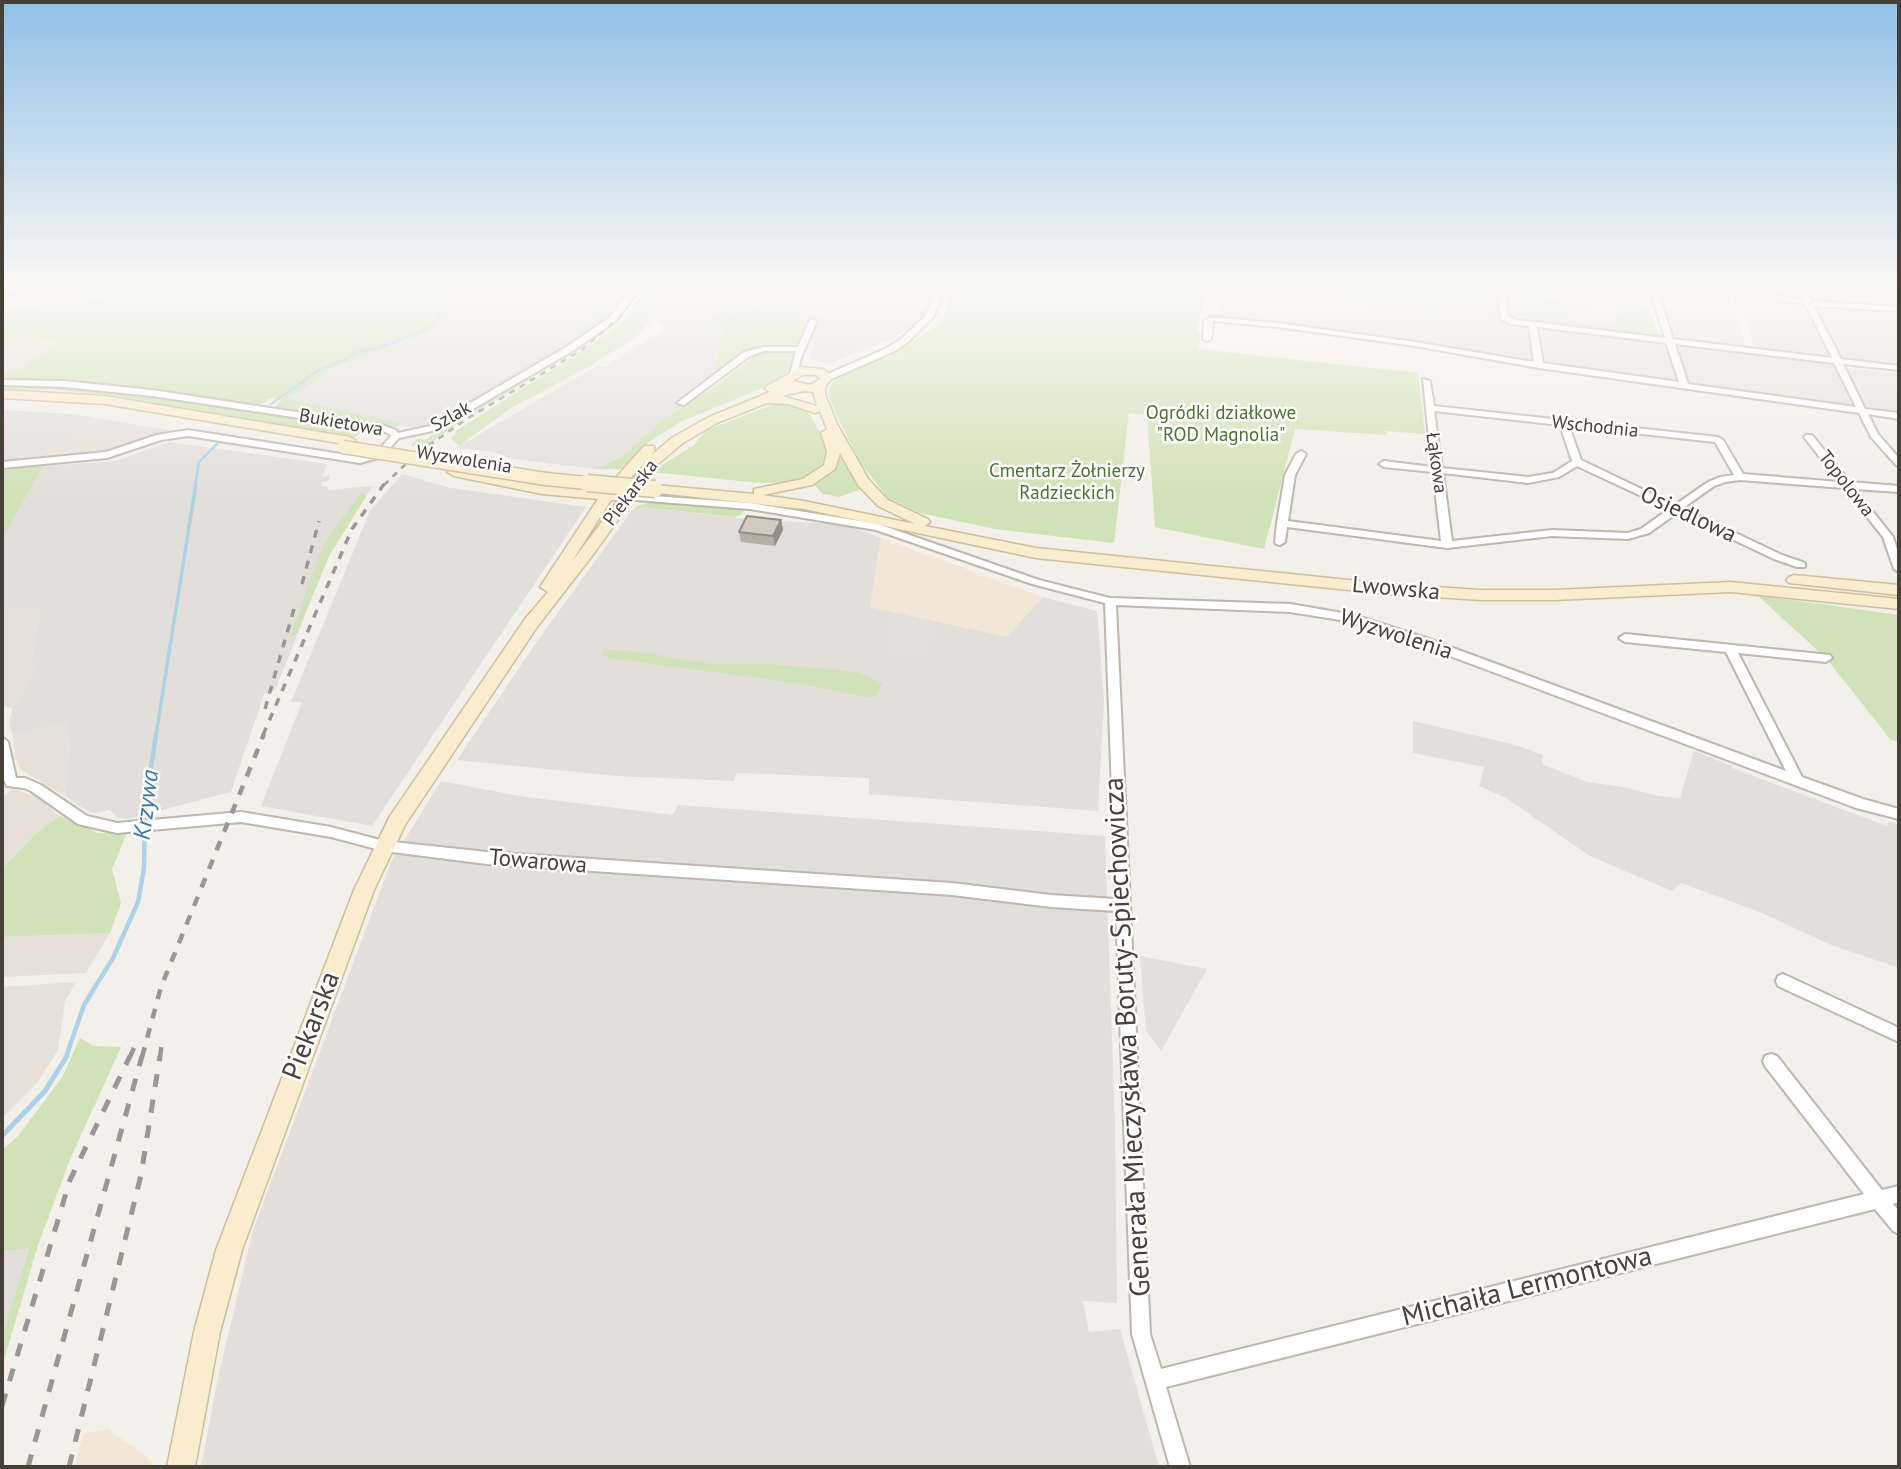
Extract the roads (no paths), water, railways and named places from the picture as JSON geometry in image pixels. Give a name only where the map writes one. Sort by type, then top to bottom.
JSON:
[{"type":"main road","name":"Piekarska","points":[[531,623],[546,591],[607,496],[644,454],[672,433],[703,416],[791,378],[818,376]]},
{"type":"main road","name":"Piekarska","points":[[181,1467],[207,1332],[229,1250],[348,930],[384,846],[413,794],[531,623],[583,559],[653,461],[678,440],[713,420],[760,400],[801,388],[818,376]]},
{"type":"main road","points":[[818,376],[819,394],[831,424],[863,482],[883,503],[926,524]]},
{"type":"main road","points":[[759,492],[807,482],[830,466],[834,451],[815,409],[791,378]]},
{"type":"main road","name":"Wyzwolenia","points":[[2,394],[105,400],[398,455],[546,479],[759,492],[830,503],[926,524]]},
{"type":"main road","points":[[760,400],[789,400],[815,409]]},
{"type":"main road","name":"Wyzwolenia","points":[[2,402],[97,408],[561,474],[767,499],[896,524]]},
{"type":"main road","points":[[398,455],[413,463],[524,487],[626,497]]},
{"type":"main road","name":"Lwowska","points":[[896,524],[1002,547],[1102,561],[1445,593],[1555,595],[1731,587],[1899,604]]},
{"type":"main road","name":"Lwowska","points":[[926,524],[984,536],[1044,544],[1443,583],[1512,586],[1721,576],[1899,590]]},
{"type":"main road","points":[[878,527],[981,548],[1002,547]]},
{"type":"street","name":"Szlak","points":[[396,436],[434,428],[556,357]]},
{"type":"street","points":[[681,403],[744,357]]},
{"type":"street","points":[[791,378],[798,357]]},
{"type":"street","points":[[803,357],[803,364],[818,376],[872,357]]},
{"type":"street","points":[[1486,357],[1899,415]]},
{"type":"street","points":[[1538,357],[1539,366]]},
{"type":"street","points":[[1675,357],[1684,385]]},
{"type":"street","points":[[1801,357],[1899,368]]},
{"type":"street","points":[[1836,357],[1874,435],[1899,463]]},
{"type":"street","name":"Łąkowa","points":[[1426,381],[1447,545]]},
{"type":"street","name":"Bukietowa","points":[[2,382],[64,384],[152,393],[382,428],[394,432],[396,436],[379,455],[360,460],[188,433],[160,437],[107,455],[2,465]]},
{"type":"street","name":"Wschodnia","points":[[1429,408],[1718,440],[1740,477]]},
{"type":"street","points":[[1384,464],[1528,480],[1556,475],[1577,462],[1564,424]]},
{"type":"street","name":"Topolowa","points":[[1809,437],[1888,537],[1899,569]]},
{"type":"street","points":[[1280,542],[1290,475],[1301,454]]},
{"type":"street","name":"Osiedlowa","points":[[1577,462],[1801,565]]},
{"type":"street","points":[[1282,523],[1447,545],[1552,533],[1633,536],[1645,531],[1711,484],[1740,477],[1899,489]]},
{"type":"street","name":"Wyzwolenia","points":[[626,497],[750,506],[878,527],[1036,582],[1110,601],[1152,605],[1290,608],[1354,619],[1423,641],[1861,804],[1899,814]]},
{"type":"street","name":"Generała Mieczysława Boruty-Spiechowicza","points":[[1110,601],[1141,1334],[1180,1467]]},
{"type":"street","points":[[1625,638],[1826,658]]},
{"type":"street","points":[[1730,648],[1797,780]]},
{"type":"street","name":"Towarowa","points":[[2,741],[8,776],[7,787],[25,783],[83,820],[98,825],[135,827],[241,817],[331,832],[384,846],[487,859],[952,889],[1051,901],[1121,905]]},
{"type":"street","points":[[1783,981],[1899,1035]]},
{"type":"street","points":[[1771,1061],[1899,1225]]},
{"type":"street","name":"Michaiła Lermontowa","points":[[1154,1380],[1899,1195]]},
{"type":"waterway","name":"Krzywa","points":[[271,404],[319,370],[349,357]]},
{"type":"waterway","name":"Krzywa","points":[[195,485],[199,462],[217,444]]},
{"type":"waterway","name":"Krzywa","points":[[156,735],[196,483]]},
{"type":"waterway","name":"Krzywa","points":[[66,1057],[84,1005],[113,958],[138,902],[144,868],[145,807],[156,734]]},
{"type":"waterway","name":"Krzywa","points":[[2,1136],[45,1091],[67,1056]]},
{"type":"railway","points":[[384,485],[415,455],[465,420],[570,357]]},
{"type":"railway","points":[[263,735],[352,529],[385,483]]},
{"type":"railway","points":[[302,584],[319,521]]},
{"type":"railway","points":[[265,709],[296,602]]},
{"type":"railway","points":[[142,1057],[161,987],[264,734]]},
{"type":"railway","points":[[160,1057],[162,1042]]},
{"type":"railway","points":[[130,1057],[134,1048]]},
{"type":"railway","points":[[2,1406],[70,1180],[130,1056]]},
{"type":"railway","points":[[28,1467],[142,1056]]},
{"type":"railway","points":[[69,1467],[141,1175],[160,1056]]},
{"type":"park label","name":"Ogródki działkowe \"ROD Magnolia\"","points":[[1221,425]]},
{"type":"park label","name":"Cmentarz Żołnierzy Radzieckich","points":[[1067,483]]}]
